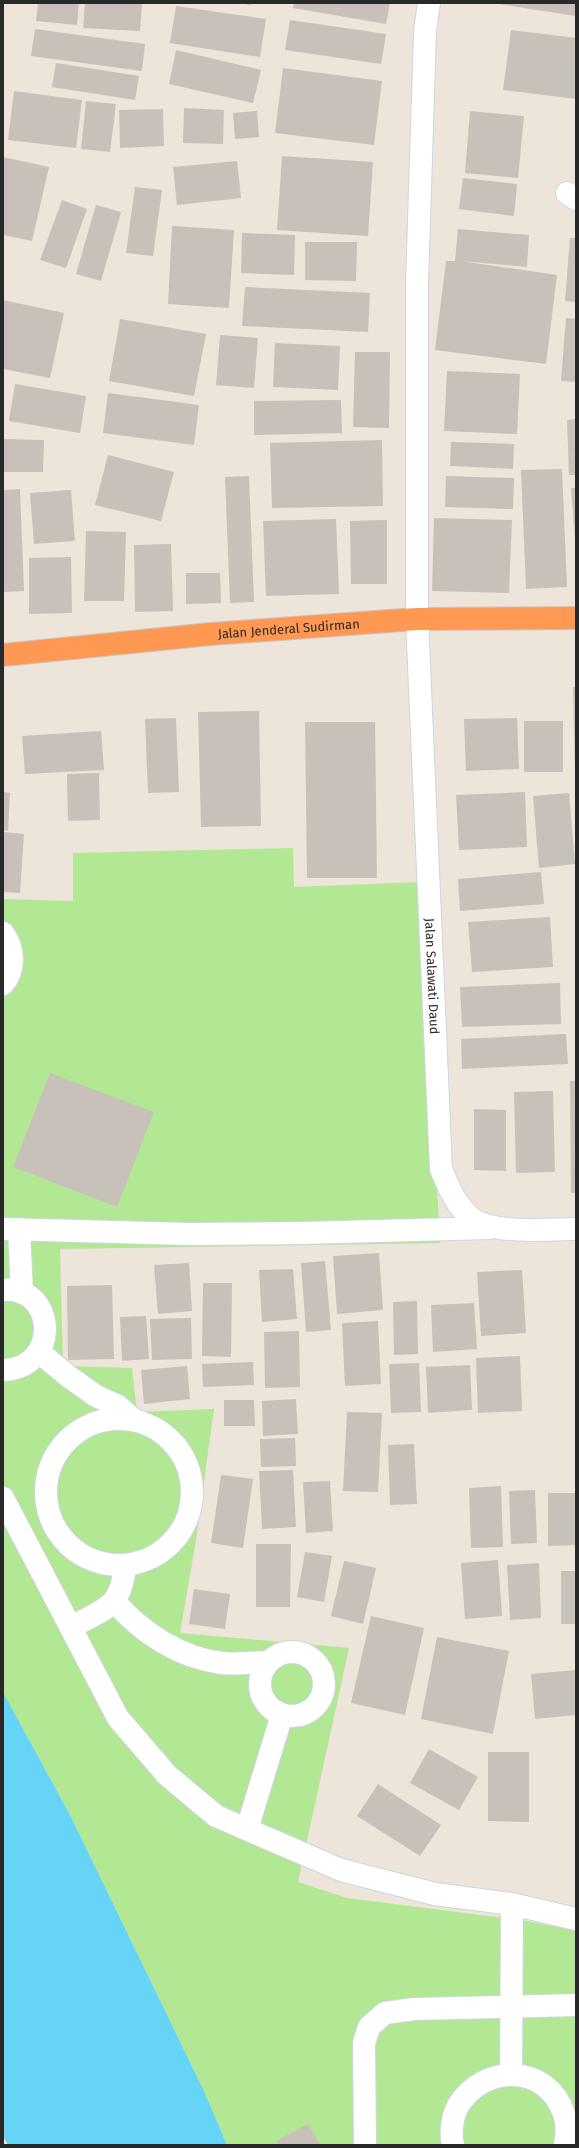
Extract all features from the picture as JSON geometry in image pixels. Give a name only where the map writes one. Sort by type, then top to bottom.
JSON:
[{"type":"highway","name":"Jalan Jenderal Sudirman","points":[[3,655],[211,634],[417,619],[576,618]]},
{"type":"street","name":"Jalan Salawati Daud","points":[[429,3],[425,31],[417,284],[417,619],[441,1169],[448,1188],[462,1209],[471,1218],[493,1228],[576,1229]]},
{"type":"street","points":[[3,933],[9,941],[12,954],[12,968],[3,984]]},
{"type":"street","points":[[3,1370],[19,1368],[30,1361],[39,1352],[44,1340],[46,1327],[43,1314],[34,1301],[13,1291],[11,1229],[188,1234],[493,1228]]},
{"type":"street","points":[[39,1352],[96,1396],[118,1406],[134,1420]]},
{"type":"street","points":[[96,1396],[97,1423]]},
{"type":"street","points":[[115,1419],[134,1420],[151,1426],[167,1436],[179,1450],[188,1466],[192,1485],[192,1504],[186,1522],[176,1538],[162,1552],[144,1561],[125,1565],[105,1564],[86,1558],[70,1546],[57,1531],[49,1513],[46,1493],[48,1474],[55,1457],[66,1442],[76,1434],[97,1423],[115,1419]]},
{"type":"street","points":[[3,1498],[118,1718],[167,1775],[216,1816],[341,1870],[435,1894],[512,1904],[576,1920]]},
{"type":"street","points":[[71,1627],[114,1602],[124,1583],[125,1565]]},
{"type":"street","points":[[114,1602],[130,1619],[162,1642],[191,1655],[222,1663],[268,1662]]},
{"type":"street","points":[[294,1652],[307,1656],[318,1664],[324,1677],[325,1688],[321,1699],[314,1709],[293,1717],[282,1715],[271,1709],[263,1699],[260,1686],[261,1674],[268,1662],[280,1654],[294,1652]]},
{"type":"street","points":[[247,1829],[282,1715]]},
{"type":"street","points":[[511,2074],[512,1904]]},
{"type":"street","points":[[365,2145],[364,2043],[369,2027],[385,2014],[414,2009],[576,2005]]},
{"type":"street","points":[[453,2145],[452,2126],[456,2111],[464,2096],[478,2084],[493,2077],[511,2074],[534,2080],[544,2086],[556,2099],[564,2114],[567,2130],[566,2145]]},
{"type":"green space","points":[[293,848],[294,887],[421,882],[440,1243],[60,1249],[63,1366],[132,1368],[137,1412],[214,1409],[196,1540],[180,1633],[349,1648],[298,1882],[347,1898],[527,1921],[576,1931],[576,2145],[227,2145],[204,2091],[70,1815],[3,1692],[3,899],[73,901],[73,853]]},
{"type":"water","points":[[3,1692],[70,1815],[204,2091],[227,2145],[8,2145],[3,2136]]},
{"type":"building","points":[[38,3],[79,3],[77,25],[36,21]]},
{"type":"building","points":[[85,3],[142,3],[140,31],[83,28]]},
{"type":"building","points":[[239,3],[251,3],[251,5]]},
{"type":"building","points":[[294,3],[390,3],[386,24],[293,8]]},
{"type":"building","points":[[576,3],[576,16],[499,4]]},
{"type":"building","points":[[176,6],[266,19],[260,57],[170,43]]},
{"type":"building","points":[[290,20],[386,34],[381,64],[285,50]]},
{"type":"building","points":[[35,29],[145,44],[142,71],[31,56]]},
{"type":"building","points":[[511,30],[576,38],[576,99],[503,90]]},
{"type":"building","points":[[176,50],[261,70],[253,103],[169,84]]},
{"type":"building","points":[[56,63],[139,76],[135,100],[52,87]]},
{"type":"building","points":[[283,68],[382,81],[374,145],[275,133]]},
{"type":"building","points":[[14,91],[82,100],[76,148],[8,140]]},
{"type":"building","points":[[86,101],[116,104],[110,152],[81,149]]},
{"type":"building","points":[[184,108],[224,110],[223,144],[183,143]]},
{"type":"building","points":[[163,109],[164,146],[120,148],[119,110]]},
{"type":"building","points":[[257,111],[259,137],[235,139],[233,113]]},
{"type":"building","points":[[470,111],[524,116],[518,178],[465,173]]},
{"type":"building","points":[[282,156],[373,162],[368,236],[277,230]]},
{"type":"building","points":[[3,157],[49,167],[32,241],[3,235]]},
{"type":"building","points":[[237,161],[241,198],[177,205],[173,167]]},
{"type":"building","points":[[463,178],[517,184],[514,216],[459,209]]},
{"type":"building","points":[[135,187],[162,190],[153,256],[126,253]]},
{"type":"building","points":[[62,200],[87,209],[66,268],[40,260]]},
{"type":"building","points":[[96,205],[121,212],[101,281],[76,274]]},
{"type":"building","points":[[172,226],[234,230],[229,308],[168,304]]},
{"type":"building","points":[[458,229],[529,235],[527,267],[461,261],[557,275],[546,364],[435,350],[446,261],[455,261]]},
{"type":"building","points":[[242,233],[295,235],[294,275],[241,273]]},
{"type":"building","points":[[570,238],[576,238],[576,302],[565,301]]},
{"type":"building","points":[[305,242],[357,242],[356,281],[305,280]]},
{"type":"building","points":[[245,287],[370,293],[368,332],[242,326]]},
{"type":"building","points":[[3,300],[64,313],[50,378],[3,369]]},
{"type":"building","points":[[566,318],[576,319],[576,382],[561,381]]},
{"type":"building","points":[[120,319],[206,334],[194,396],[109,381]]},
{"type":"building","points":[[220,335],[258,338],[254,388],[216,385]]},
{"type":"building","points":[[275,343],[340,346],[338,390],[273,387]]},
{"type":"building","points":[[355,352],[390,352],[389,428],[353,427]]},
{"type":"building","points":[[447,371],[520,374],[517,434],[444,431]]},
{"type":"building","points":[[15,384],[86,396],[80,433],[9,421]]},
{"type":"building","points":[[108,393],[199,405],[194,445],[103,433]]},
{"type":"building","points":[[341,400],[342,433],[254,435],[254,401]]},
{"type":"building","points":[[576,419],[576,475],[569,475],[567,420]]},
{"type":"building","points":[[3,439],[44,440],[43,472],[3,472]]},
{"type":"building","points":[[382,440],[383,506],[272,508],[270,443]]},
{"type":"building","points":[[451,442],[514,444],[513,469],[450,466]]},
{"type":"building","points":[[108,455],[174,472],[161,521],[95,505]]},
{"type":"building","points":[[562,469],[567,587],[526,589],[521,470]]},
{"type":"building","points":[[249,476],[254,602],[230,603],[225,477]]},
{"type":"building","points":[[446,476],[514,478],[513,509],[445,507]]},
{"type":"building","points":[[571,488],[576,488],[576,539],[575,539]]},
{"type":"building","points":[[20,489],[24,591],[3,592],[3,490]]},
{"type":"building","points":[[71,490],[75,541],[34,544],[30,493]]},
{"type":"building","points":[[434,518],[512,520],[509,593],[432,591]]},
{"type":"building","points":[[336,519],[339,594],[266,596],[263,521]]},
{"type":"building","points":[[387,520],[387,584],[351,584],[350,521]]},
{"type":"building","points":[[86,531],[126,532],[124,601],[84,601]]},
{"type":"building","points":[[171,544],[173,611],[135,612],[134,545]]},
{"type":"building","points":[[71,557],[72,613],[29,614],[29,558]]},
{"type":"building","points":[[186,573],[220,573],[221,603],[186,604]]},
{"type":"building","points":[[573,687],[576,687],[576,779],[575,779]]},
{"type":"building","points":[[259,711],[261,826],[201,827],[198,712]]},
{"type":"building","points":[[176,718],[179,792],[148,793],[145,719]]},
{"type":"building","points":[[517,718],[519,769],[466,771],[464,719]]},
{"type":"building","points":[[524,721],[563,721],[563,772],[524,772]]},
{"type":"building","points":[[305,722],[375,722],[377,878],[307,878]]},
{"type":"building","points":[[101,731],[104,770],[25,774],[22,736]]},
{"type":"building","points":[[99,773],[100,820],[68,821],[67,774]]},
{"type":"building","points":[[3,792],[10,793],[8,831],[3,830]]},
{"type":"building","points":[[525,792],[527,847],[459,850],[456,795]]},
{"type":"building","points":[[569,793],[575,864],[539,868],[533,796]]},
{"type":"building","points":[[3,832],[24,834],[20,893],[3,892]]},
{"type":"building","points":[[541,872],[544,904],[460,911],[458,879]]},
{"type":"building","points":[[550,917],[553,967],[472,972],[468,922]]},
{"type":"building","points":[[560,983],[561,1024],[462,1027],[460,987]]},
{"type":"building","points":[[566,1034],[568,1064],[462,1069],[461,1039]]},
{"type":"building","points":[[50,1073],[154,1112],[117,1207],[13,1167]]},
{"type":"building","points":[[570,1081],[576,1081],[576,1193],[571,1193]]},
{"type":"building","points":[[553,1091],[555,1172],[516,1173],[514,1092]]},
{"type":"building","points":[[474,1109],[506,1110],[506,1171],[474,1170]]},
{"type":"building","points":[[379,1253],[383,1310],[337,1314],[333,1256]]},
{"type":"building","points":[[325,1261],[331,1330],[306,1332],[301,1263]]},
{"type":"building","points":[[189,1263],[192,1311],[158,1314],[154,1265]]},
{"type":"building","points":[[293,1269],[297,1319],[262,1322],[259,1270]]},
{"type":"building","points":[[522,1270],[526,1333],[481,1336],[477,1272]]},
{"type":"building","points":[[203,1283],[232,1283],[231,1357],[202,1356]]},
{"type":"building","points":[[112,1285],[114,1359],[68,1360],[67,1286]]},
{"type":"building","points":[[417,1301],[418,1354],[394,1355],[393,1302]]},
{"type":"building","points":[[474,1303],[477,1349],[433,1352],[431,1305]]},
{"type":"building","points":[[146,1316],[149,1359],[122,1361],[120,1317]]},
{"type":"building","points":[[191,1318],[192,1359],[152,1360],[150,1319]]},
{"type":"building","points":[[378,1321],[381,1384],[345,1386],[342,1323]]},
{"type":"building","points":[[299,1331],[300,1387],[265,1388],[264,1332]]},
{"type":"building","points":[[520,1356],[522,1411],[478,1413],[476,1358]]},
{"type":"building","points":[[253,1362],[254,1385],[203,1387],[202,1364]]},
{"type":"building","points":[[419,1363],[421,1412],[391,1413],[389,1364]]},
{"type":"building","points":[[470,1365],[472,1410],[428,1413],[426,1367]]},
{"type":"building","points":[[187,1366],[190,1399],[144,1404],[141,1370]]},
{"type":"building","points":[[296,1399],[298,1434],[263,1436],[262,1401]]},
{"type":"building","points":[[224,1400],[254,1400],[255,1426],[224,1426]]},
{"type":"building","points":[[347,1412],[382,1413],[378,1492],[343,1491]]},
{"type":"building","points":[[295,1438],[296,1466],[261,1467],[260,1439]]},
{"type":"building","points":[[414,1444],[417,1504],[390,1505],[388,1445]]},
{"type":"building","points":[[293,1470],[296,1527],[262,1529],[259,1471]]},
{"type":"building","points":[[221,1475],[253,1479],[243,1548],[211,1543]]},
{"type":"building","points":[[330,1481],[333,1531],[306,1533],[303,1482]]},
{"type":"building","points":[[501,1486],[503,1547],[471,1548],[469,1488]]},
{"type":"building","points":[[535,1490],[537,1543],[511,1544],[509,1491]]},
{"type":"building","points":[[548,1493],[576,1493],[576,1545],[548,1546]]},
{"type":"building","points":[[256,1544],[291,1544],[290,1607],[256,1607]]},
{"type":"building","points":[[305,1552],[332,1556],[324,1602],[297,1597]]},
{"type":"building","points":[[498,1560],[502,1616],[465,1619],[461,1563]]},
{"type":"building","points":[[344,1561],[376,1568],[363,1624],[331,1616]]},
{"type":"building","points":[[539,1563],[541,1618],[510,1620],[507,1565]]},
{"type":"building","points":[[561,1571],[576,1571],[576,1624],[561,1624]]},
{"type":"building","points":[[194,1589],[230,1594],[225,1629],[189,1624]]},
{"type":"building","points":[[371,1616],[424,1628],[405,1715],[351,1703]]},
{"type":"building","points":[[437,1637],[509,1651],[493,1734],[421,1719]]},
{"type":"building","points":[[576,1670],[576,1715],[535,1719],[531,1674]]},
{"type":"building","points":[[429,1749],[478,1777],[459,1810],[410,1783]]},
{"type":"building","points":[[488,1752],[529,1752],[529,1822],[488,1821]]},
{"type":"building","points":[[378,1784],[441,1825],[420,1856],[357,1816]]},
{"type":"building","points":[[308,2124],[320,2145],[278,2145],[276,2141]]}]
